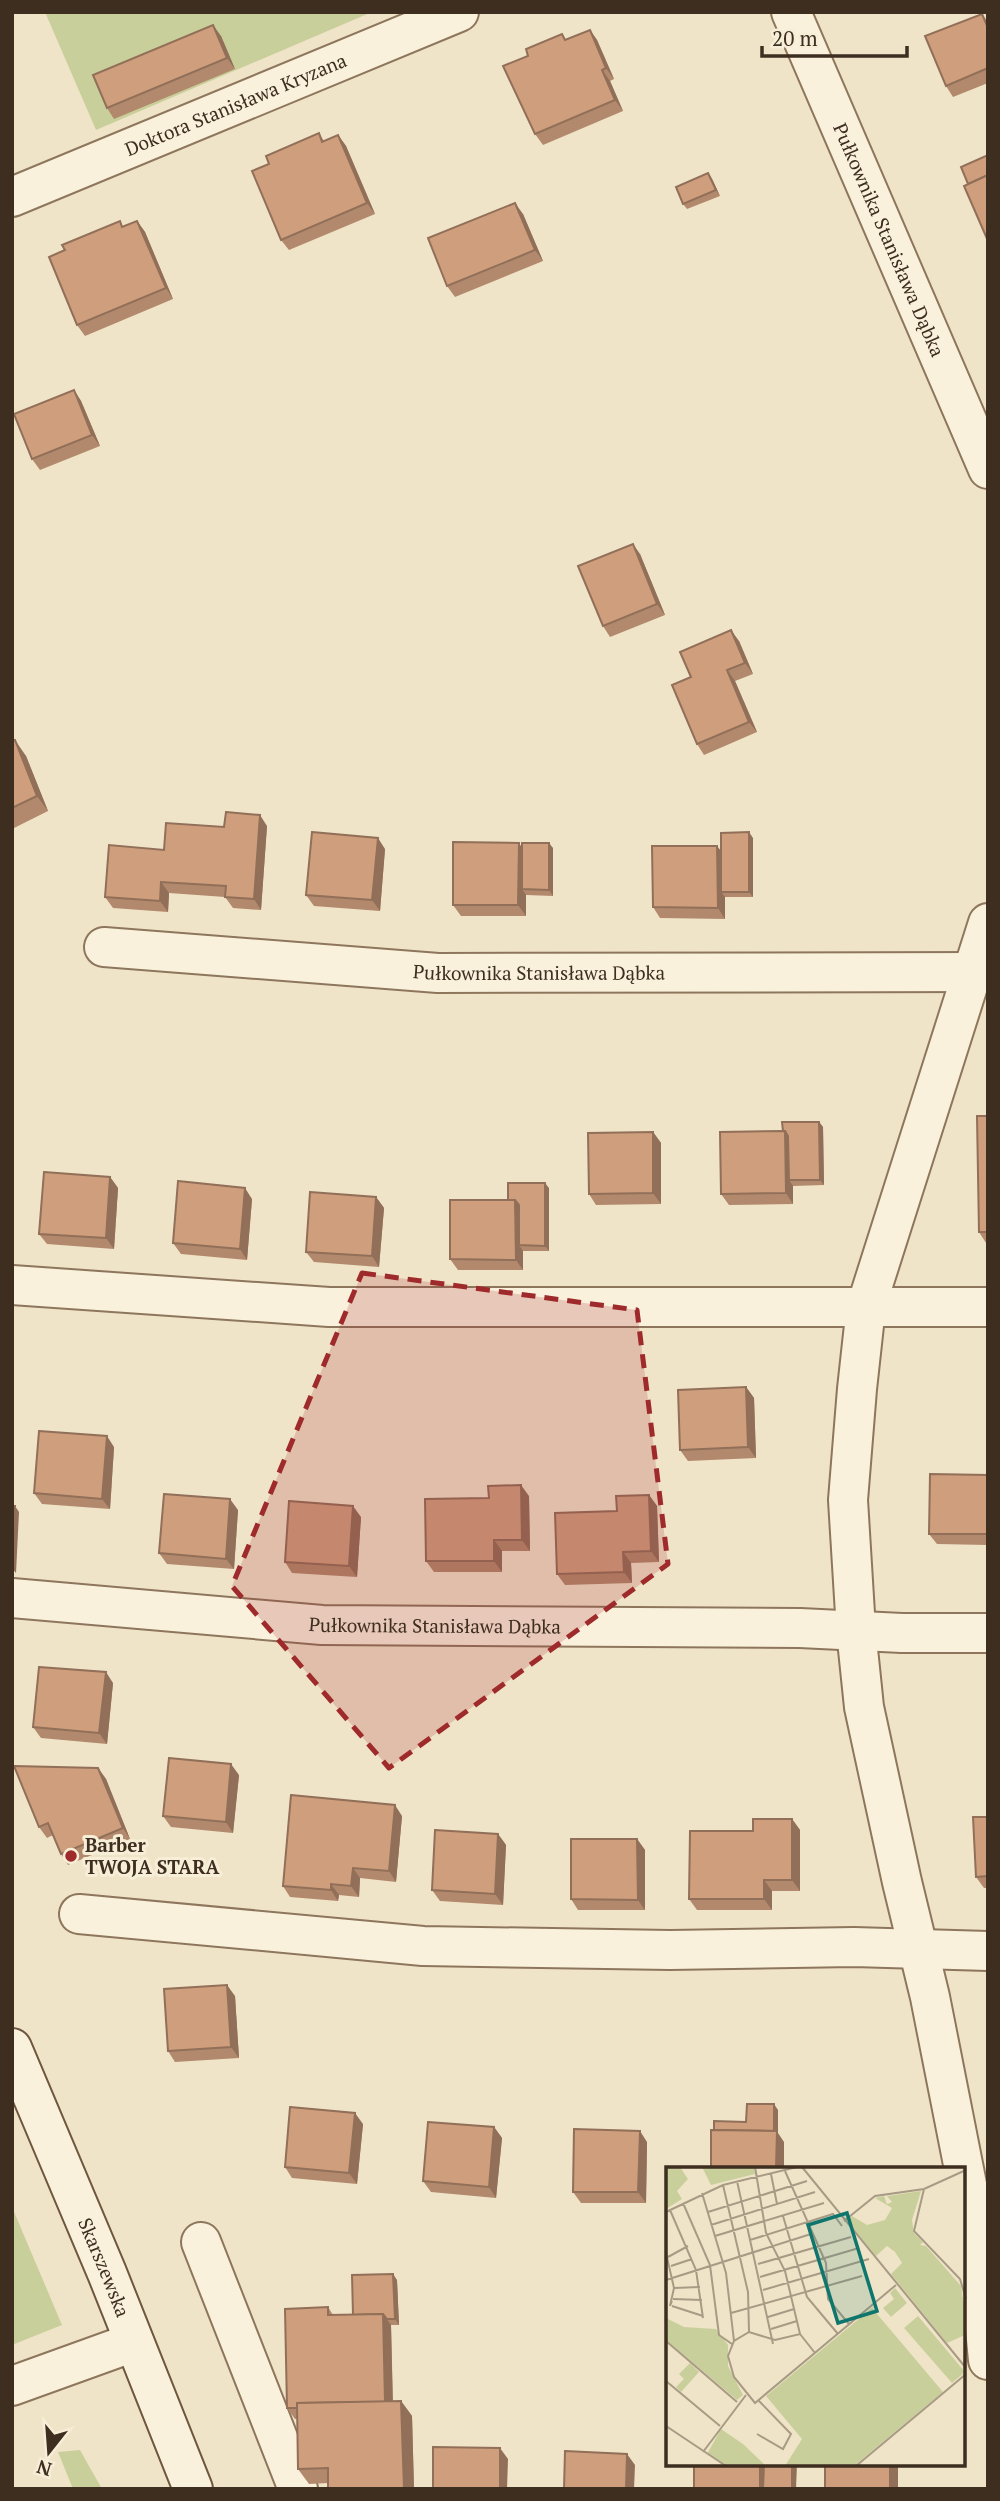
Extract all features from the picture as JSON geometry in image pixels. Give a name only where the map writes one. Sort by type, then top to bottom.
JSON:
[{"type":"street","name":"Doktora Stanisława Kryzana","points":[[12,197],[459,12]]},
{"type":"street","name":"Pułkownika Stanisława Dąbka","points":[[791,12],[988,470]]},
{"type":"street","points":[[963,2167],[864,1707],[848,1500],[866,1307],[980,972],[988,923]]},
{"type":"street","name":"Pułkownika Stanisława Dąbka","points":[[104,947],[438,972],[980,972]]},
{"type":"street","points":[[12,1285],[329,1307],[988,1307]]},
{"type":"street","name":"Pułkownika Stanisława Dąbka","points":[[12,1598],[322,1625],[988,1633]]},
{"type":"street","points":[[79,1914],[423,1946],[670,1950],[854,1947],[988,1951]]},
{"type":"street","name":"Skarszewska","points":[[12,2048],[193,2489]]},
{"type":"street","points":[[965,2177],[984,2269],[988,2360]]},
{"type":"street","points":[[201,2242],[298,2489]]},
{"type":"street","points":[[12,2386],[134,2342]]},
{"type":"highlighted area","points":[[362,1273],[637,1310],[668,1564],[389,1768],[232,1586]]},
{"type":"green space","points":[[45,12],[372,12],[96,130]]},
{"type":"green space","points":[[12,2207],[62,2325],[12,2345]]},
{"type":"green space","points":[[80,2450],[102,2489],[73,2489],[58,2452]]},
{"type":"building","points":[[982,14],[988,28],[988,68],[946,86],[925,36]]},
{"type":"building","points":[[213,25],[227,58],[107,108],[93,75]]},
{"type":"building","points":[[590,30],[606,68],[602,70],[615,100],[535,134],[503,66],[528,56],[526,49],[562,34],[565,40]]},
{"type":"building","points":[[319,133],[322,142],[338,135],[367,203],[281,240],[252,171],[269,164],[266,156]]},
{"type":"building","points":[[988,155],[988,175],[968,184],[961,167]]},
{"type":"building","points":[[708,173],[716,190],[683,204],[676,187]]},
{"type":"building","points":[[988,175],[988,241],[964,186]]},
{"type":"building","points":[[515,203],[535,250],[447,286],[428,238]]},
{"type":"building","points":[[120,221],[122,227],[137,221],[166,288],[77,325],[49,257],[65,250],[62,245]]},
{"type":"building","points":[[74,390],[92,435],[32,459],[14,414]]},
{"type":"building","points":[[633,544],[657,604],[603,626],[578,566]]},
{"type":"building","points":[[731,630],[745,663],[727,670],[749,722],[697,744],[672,685],[691,677],[680,652]]},
{"type":"building","points":[[15,740],[37,796],[12,808],[12,741]]},
{"type":"building","points":[[226,812],[260,815],[254,899],[225,897],[226,886],[161,882],[160,901],[105,897],[109,845],[164,850],[166,823],[224,827]]},
{"type":"building","points":[[312,832],[378,838],[372,900],[306,895]]},
{"type":"building","points":[[749,832],[749,892],[721,892],[721,833]]},
{"type":"building","points":[[453,842],[519,843],[518,905],[453,905]]},
{"type":"building","points":[[522,843],[549,843],[549,890],[522,889]]},
{"type":"building","points":[[652,846],[717,846],[718,908],[653,907]]},
{"type":"building","points":[[977,1116],[988,1116],[988,1232],[979,1232]]},
{"type":"building","points":[[782,1122],[819,1122],[820,1180],[789,1180],[788,1136],[783,1131]]},
{"type":"building","points":[[785,1131],[786,1193],[721,1194],[720,1132]]},
{"type":"building","points":[[653,1132],[653,1193],[589,1194],[588,1133]]},
{"type":"building","points":[[44,1172],[110,1177],[106,1238],[39,1234]]},
{"type":"building","points":[[178,1181],[245,1188],[240,1249],[173,1243]]},
{"type":"building","points":[[508,1183],[545,1183],[545,1246],[519,1245],[519,1205],[515,1200],[508,1200]]},
{"type":"building","points":[[310,1192],[376,1197],[372,1256],[306,1252]]},
{"type":"building","points":[[450,1200],[515,1200],[516,1260],[450,1259]]},
{"type":"building","points":[[746,1387],[748,1447],[680,1450],[678,1390]]},
{"type":"building","points":[[39,1431],[107,1436],[102,1499],[34,1493]]},
{"type":"building","points":[[930,1474],[988,1475],[988,1534],[929,1534]]},
{"type":"building","points":[[521,1485],[522,1540],[494,1540],[494,1561],[426,1561],[425,1499],[489,1498],[488,1486]]},
{"type":"building","points":[[164,1494],[230,1499],[226,1559],[159,1553]]},
{"type":"building","points":[[649,1495],[651,1551],[623,1552],[624,1572],[557,1574],[555,1513],[617,1511],[616,1496]]},
{"type":"building","points":[[289,1501],[353,1506],[349,1566],[285,1562]]},
{"type":"building","points":[[12,1506],[15,1506],[12,1553]]},
{"type":"building","points":[[39,1667],[106,1672],[99,1733],[33,1727]]},
{"type":"building","points":[[169,1758],[231,1764],[226,1822],[163,1816]]},
{"type":"building","points":[[14,1766],[98,1768],[123,1828],[61,1854],[48,1823],[39,1827]]},
{"type":"building","points":[[291,1795],[395,1805],[389,1871],[353,1868],[351,1886],[331,1884],[331,1890],[283,1886]]},
{"type":"building","points":[[973,1817],[988,1817],[988,1876],[976,1877]]},
{"type":"building","points":[[753,1819],[792,1819],[792,1880],[764,1880],[764,1899],[689,1899],[690,1831],[753,1831]]},
{"type":"building","points":[[435,1830],[498,1834],[495,1894],[432,1890]]},
{"type":"building","points":[[571,1839],[637,1839],[638,1900],[571,1899]]},
{"type":"building","points":[[227,1985],[231,2047],[168,2051],[164,1989]]},
{"type":"building","points":[[747,2104],[774,2104],[774,2131],[714,2130],[714,2121],[746,2122]]},
{"type":"building","points":[[290,2107],[355,2113],[349,2173],[285,2167]]},
{"type":"building","points":[[428,2122],[494,2127],[489,2187],[423,2181]]},
{"type":"building","points":[[574,2129],[640,2131],[638,2192],[573,2192]]},
{"type":"building","points":[[711,2130],[777,2131],[776,2167],[711,2167]]},
{"type":"building","points":[[393,2274],[395,2319],[387,2319],[383,2314],[353,2315],[352,2275]]},
{"type":"building","points":[[328,2307],[328,2315],[383,2314],[385,2402],[297,2403],[297,2408],[287,2408],[285,2309]]},
{"type":"building","points":[[401,2401],[404,2489],[328,2489],[328,2468],[298,2469],[297,2403]]},
{"type":"building","points":[[433,2447],[500,2448],[500,2489],[433,2489]]},
{"type":"building","points":[[565,2451],[627,2454],[626,2489],[564,2489]]},
{"type":"building","points":[[694,2466],[760,2466],[760,2489],[694,2489]]},
{"type":"building","points":[[764,2466],[792,2466],[792,2489],[763,2489]]},
{"type":"building","points":[[825,2466],[890,2466],[890,2489],[825,2489]]},
{"type":"place","name":"Barber TWOJA STARA","points":[[71,1856]]}]
